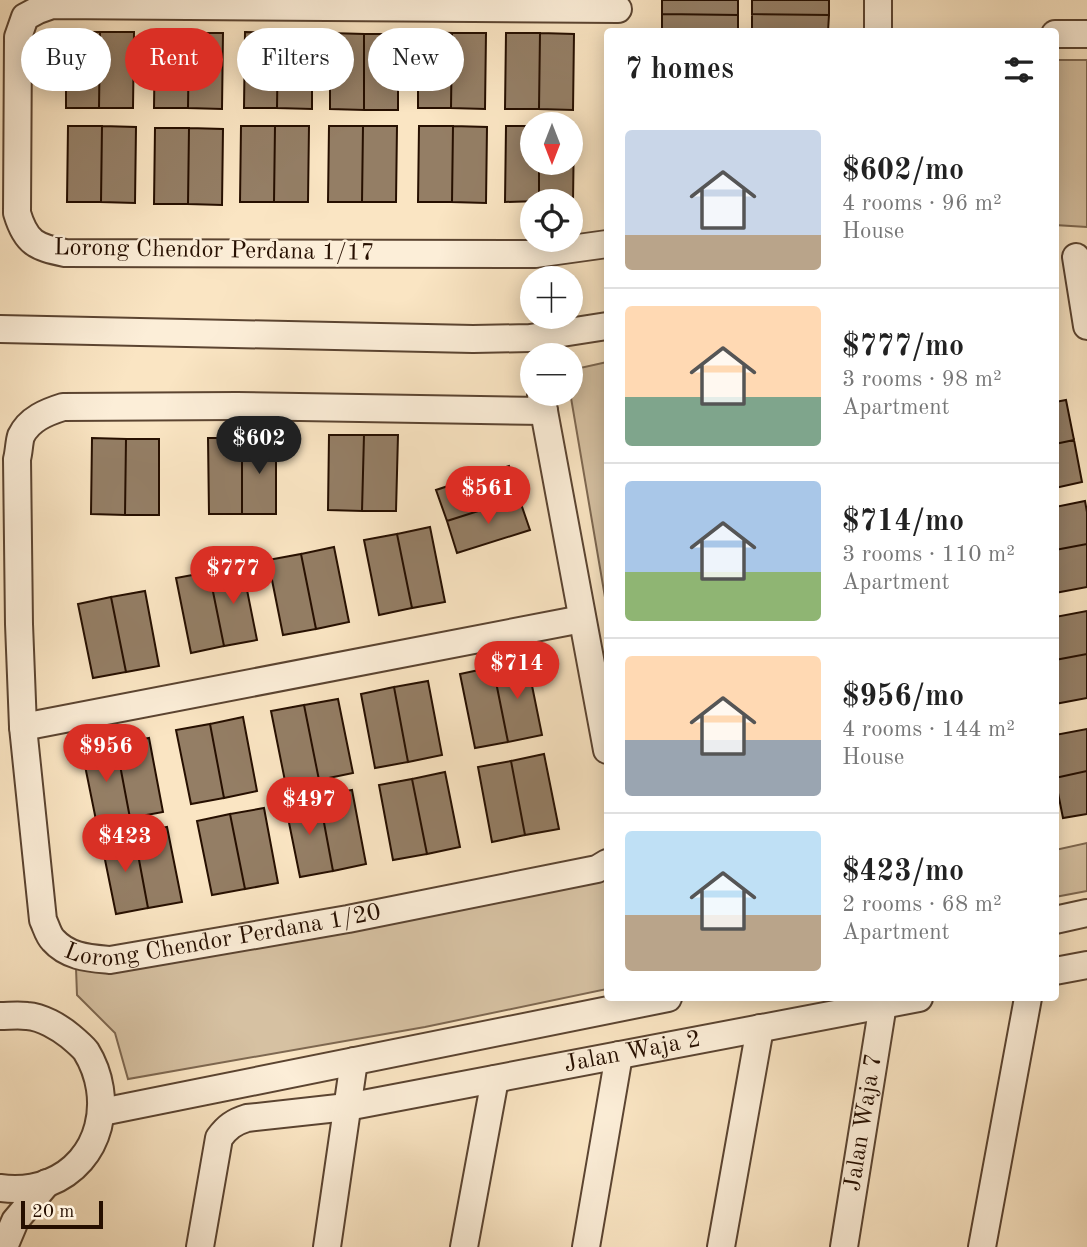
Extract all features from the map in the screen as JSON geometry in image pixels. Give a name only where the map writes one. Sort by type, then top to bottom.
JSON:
[{"type":"street","points":[[878,0],[878,28]]},
{"type":"street","name":"Lorong Chendor Perdana 1/17","points":[[604,244],[535,254],[65,253],[42,249],[30,240],[21,227],[17,213],[18,37],[25,18],[52,5],[618,14]]},
{"type":"street","points":[[1059,34],[1087,34]]},
{"type":"street","points":[[1073,257],[1087,326]]},
{"type":"street","points":[[542,343],[604,327]]},
{"type":"street","points":[[0,330],[473,339],[520,345]]},
{"type":"street","name":"Lorong Chendor Perdana 1/20","points":[[520,402],[63,407],[43,414],[29,425],[21,436],[18,459],[19,624],[23,727],[43,920],[52,939],[66,951],[84,958],[110,960],[348,919],[597,869],[604,865]]},
{"type":"street","points":[[543,406],[604,734]]},
{"type":"street","points":[[23,727],[582,619]]},
{"type":"street","points":[[1059,919],[1087,913]]},
{"type":"street","points":[[1059,970],[1087,965]]},
{"type":"street","points":[[102,1112],[653,1001]]},
{"type":"street","name":"Jalan Waja 2","points":[[200,1247],[219,1138],[227,1128],[247,1118],[347,1107],[760,1028],[883,1001]]},
{"type":"street","name":"Jalan Waja 7","points":[[844,1247],[883,1001]]},
{"type":"street","points":[[982,1247],[1027,1001]]},
{"type":"street","points":[[0,1016],[29,1016],[60,1027],[85,1049],[99,1079],[102,1112],[96,1134],[85,1155],[68,1172],[47,1184],[18,1190],[0,1188]]},
{"type":"street","points":[[721,1247],[760,1028]]},
{"type":"street","points":[[586,1247],[619,1055]]},
{"type":"street","points":[[327,1247],[354,1061]]},
{"type":"street","points":[[464,1247],[495,1079]]},
{"type":"street","points":[[4,1247],[15,1221],[47,1184]]},
{"type":"shaded area","points":[[1059,60],[1087,60],[1087,227],[1059,225]]},
{"type":"shaded area","points":[[604,363],[604,591],[572,406],[583,406],[583,367]]},
{"type":"shaded area","points":[[1087,843],[1087,891],[1059,896],[1059,849]]},
{"type":"shaded area","points":[[604,878],[604,990],[425,1027],[128,1079],[115,1033],[77,995],[76,968]]},
{"type":"building","points":[[662,0],[738,0],[738,15],[662,14]]},
{"type":"building","points":[[752,0],[829,0],[829,15],[752,14]]},
{"type":"building","points":[[662,14],[738,15],[738,28],[662,28]]},
{"type":"building","points":[[752,14],[829,15],[828,28],[752,28]]},
{"type":"building","points":[[111,32],[125,32],[125,91],[133,91],[133,108],[99,108],[99,91],[111,91]]},
{"type":"building","points":[[464,33],[486,33],[485,109],[451,108],[451,91],[464,91]]},
{"type":"building","points":[[506,33],[540,33],[539,109],[505,109]]},
{"type":"building","points":[[540,33],[574,34],[573,110],[539,109]]},
{"type":"building","points":[[354,34],[364,34],[364,110],[330,109],[330,91],[354,91]]},
{"type":"building","points":[[364,34],[368,34],[368,91],[398,91],[398,110],[364,110]]},
{"type":"building","points":[[66,91],[99,91],[99,108],[66,108]]},
{"type":"building","points":[[154,91],[188,91],[188,108],[154,108]]},
{"type":"building","points":[[188,91],[222,91],[222,109],[188,108]]},
{"type":"building","points":[[244,91],[277,91],[277,108],[244,108]]},
{"type":"building","points":[[277,91],[312,91],[312,109],[277,108]]},
{"type":"building","points":[[418,91],[451,91],[451,108],[418,108]]},
{"type":"building","points":[[68,126],[102,126],[101,202],[67,202]]},
{"type":"building","points":[[102,126],[136,127],[135,203],[101,202]]},
{"type":"building","points":[[241,126],[275,126],[274,202],[240,202]]},
{"type":"building","points":[[275,126],[309,126],[308,202],[274,202]]},
{"type":"building","points":[[329,126],[363,126],[362,202],[328,202]]},
{"type":"building","points":[[363,126],[397,126],[396,202],[362,202]]},
{"type":"building","points":[[419,126],[453,126],[452,202],[418,202]]},
{"type":"building","points":[[453,126],[487,127],[486,203],[452,202]]},
{"type":"building","points":[[506,126],[520,126],[520,175],[539,175],[539,189],[520,189],[520,202],[505,202]]},
{"type":"building","points":[[155,128],[189,128],[188,204],[154,204]]},
{"type":"building","points":[[189,128],[223,129],[222,205],[188,204]]},
{"type":"building","points":[[539,175],[573,175],[573,189],[539,189]]},
{"type":"building","points":[[1066,400],[1074,440],[1059,443],[1059,401]]},
{"type":"building","points":[[329,435],[364,435],[362,511],[328,510]]},
{"type":"building","points":[[364,435],[398,435],[396,511],[362,511]]},
{"type":"building","points":[[92,438],[126,439],[125,515],[91,514]]},
{"type":"building","points":[[208,438],[242,438],[242,514],[209,514]]},
{"type":"building","points":[[242,438],[276,438],[276,514],[242,514]]},
{"type":"building","points":[[126,439],[159,439],[159,515],[125,515]]},
{"type":"building","points":[[1074,440],[1082,482],[1059,487],[1059,443]]},
{"type":"building","points":[[509,466],[519,498],[447,521],[436,490]]},
{"type":"building","points":[[519,498],[530,530],[457,553],[447,521]]},
{"type":"building","points":[[1085,501],[1087,544],[1059,549],[1059,506]]},
{"type":"building","points":[[430,527],[445,602],[412,608],[397,534]]},
{"type":"building","points":[[397,534],[412,608],[379,615],[364,540]]},
{"type":"building","points":[[1087,544],[1087,587],[1059,592],[1059,549]]},
{"type":"building","points":[[334,547],[349,622],[316,629],[301,554]]},
{"type":"building","points":[[301,554],[316,629],[283,635],[268,560]]},
{"type":"building","points":[[242,565],[257,640],[224,646],[209,572]]},
{"type":"building","points":[[209,572],[224,646],[191,653],[176,578]]},
{"type":"building","points":[[145,591],[159,666],[126,672],[111,597]]},
{"type":"building","points":[[111,597],[126,672],[93,678],[78,604]]},
{"type":"building","points":[[1087,611],[1087,654],[1059,659],[1059,616]]},
{"type":"building","points":[[1087,654],[1087,698],[1059,703],[1059,659]]},
{"type":"building","points":[[527,661],[542,735],[508,742],[493,667]]},
{"type":"building","points":[[493,667],[508,742],[475,748],[460,674]]},
{"type":"building","points":[[428,681],[442,755],[408,762],[394,687]]},
{"type":"building","points":[[394,687],[408,762],[375,768],[361,694]]},
{"type":"building","points":[[338,699],[353,773],[319,780],[304,705]]},
{"type":"building","points":[[304,705],[319,780],[286,786],[271,711]]},
{"type":"building","points":[[243,717],[257,791],[224,798],[210,724]]},
{"type":"building","points":[[210,724],[224,798],[191,804],[176,730]]},
{"type":"building","points":[[1087,729],[1087,771],[1059,777],[1059,734]]},
{"type":"building","points":[[149,738],[163,812],[130,818],[116,744]]},
{"type":"building","points":[[116,744],[130,818],[97,825],[82,751]]},
{"type":"building","points":[[544,754],[559,829],[525,835],[511,761]]},
{"type":"building","points":[[511,761],[525,835],[492,842],[478,767]]},
{"type":"building","points":[[1087,771],[1087,814],[1063,818],[1059,777]]},
{"type":"building","points":[[445,772],[460,847],[427,854],[412,779]]},
{"type":"building","points":[[412,779],[427,854],[393,860],[379,785]]},
{"type":"building","points":[[352,790],[366,864],[333,871],[319,796]]},
{"type":"building","points":[[319,796],[333,871],[300,877],[285,803]]},
{"type":"building","points":[[264,808],[278,883],[245,889],[230,814]]},
{"type":"building","points":[[230,814],[245,889],[212,895],[197,821]]},
{"type":"building","points":[[167,827],[182,902],[148,908],[134,833]]},
{"type":"building","points":[[134,833],[148,908],[116,914],[101,840]]}]
